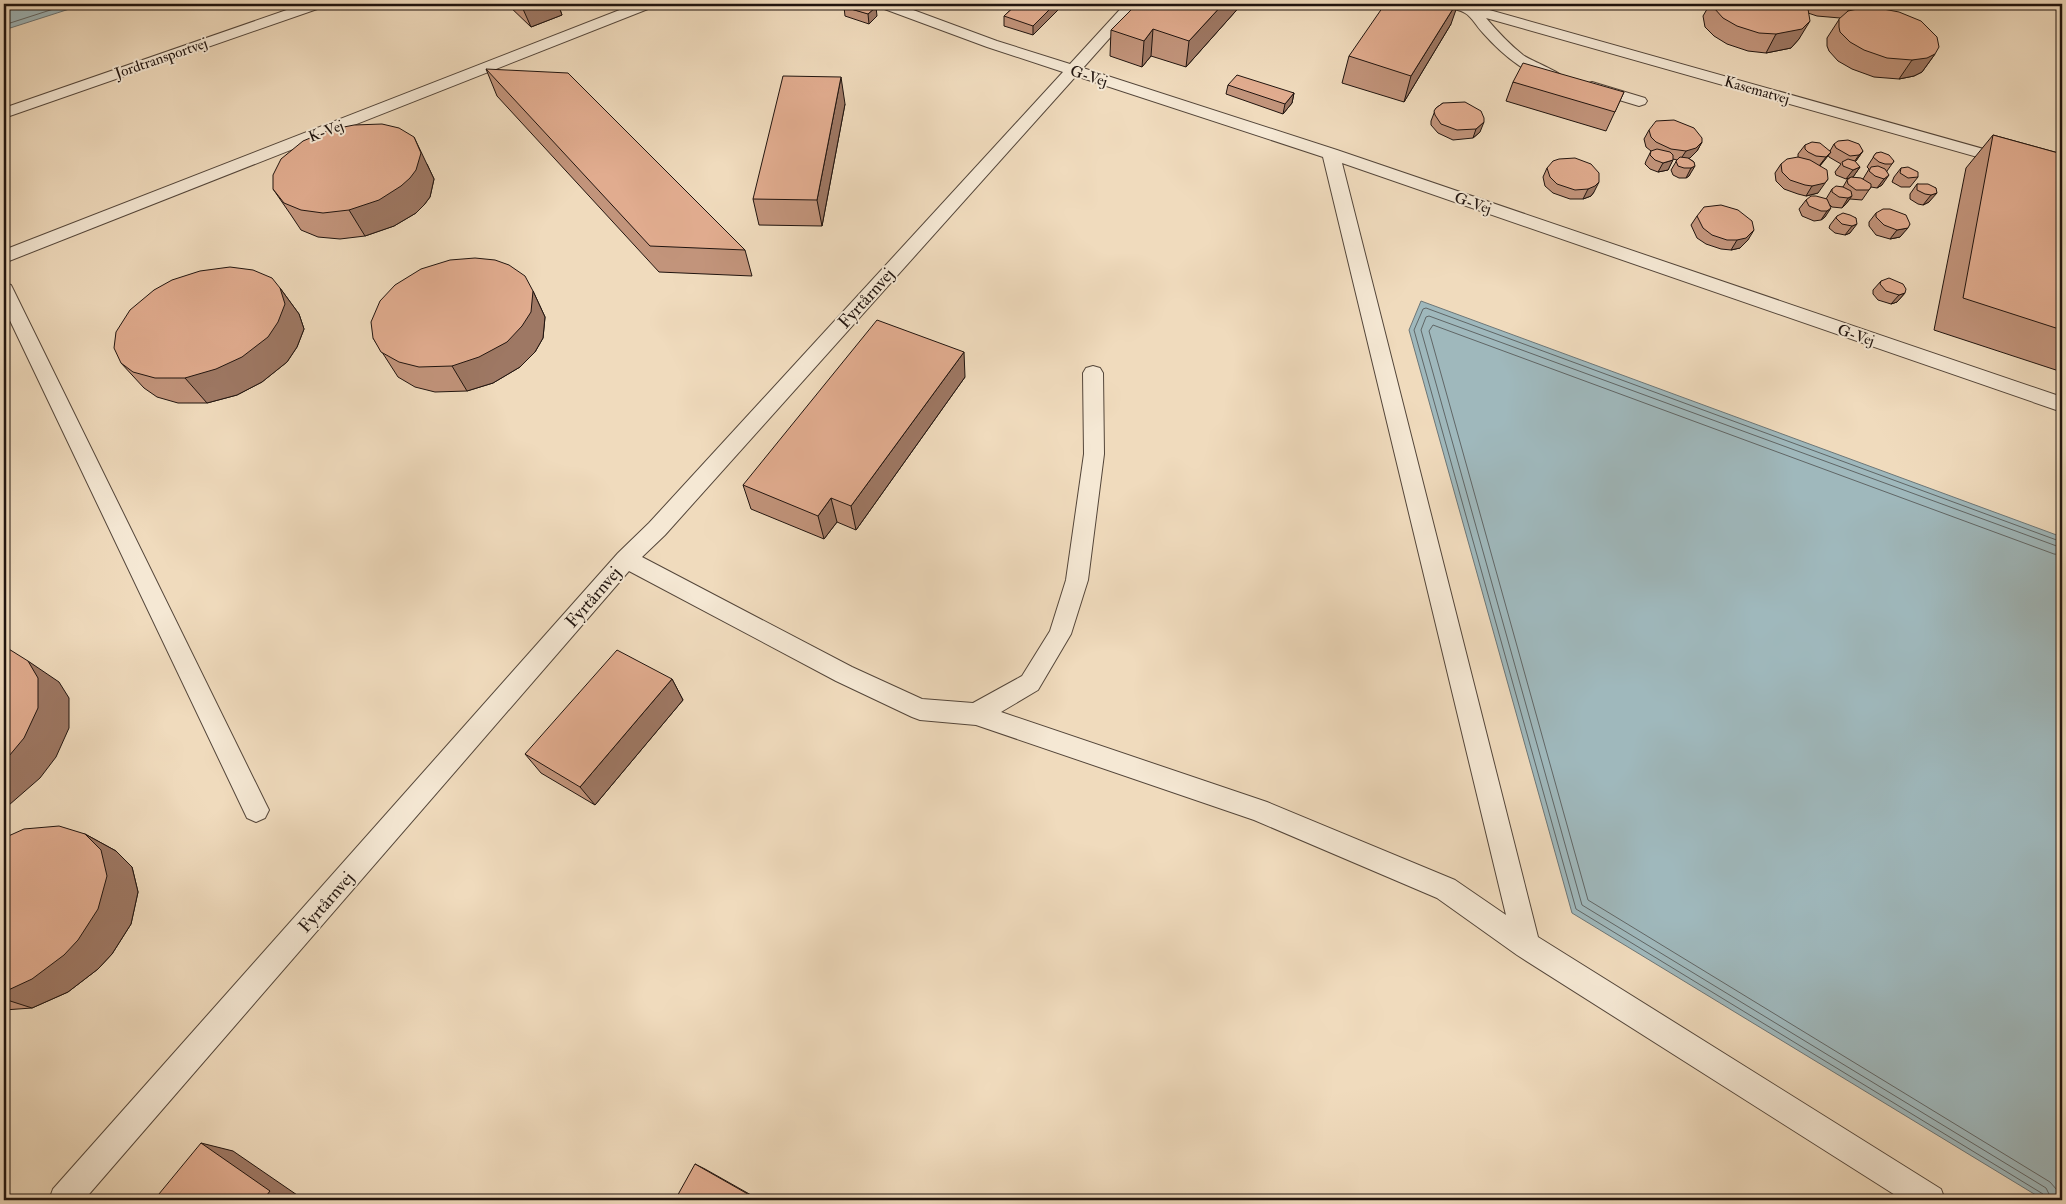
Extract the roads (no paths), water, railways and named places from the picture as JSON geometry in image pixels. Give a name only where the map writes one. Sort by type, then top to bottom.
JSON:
[{"type":"lane","name":"Jordtransportvej","points":[[4,113],[318,4]]},
{"type":"lane","name":"K-Vej","points":[[4,257],[648,4]]},
{"type":"lane","name":"G-Vej","points":[[884,4],[992,44],[1331,154],[2062,405]]},
{"type":"lane","name":"Fyrtårnvej","points":[[64,1200],[626,559],[657,529],[1133,4]]},
{"type":"lane","name":"Kasematvej","points":[[1452,4],[2062,176]]},
{"type":"lane","points":[[1470,9],[1517,58],[1536,71],[1639,101]]},
{"type":"lane","points":[[1331,154],[1527,945]]},
{"type":"lane","points":[[4,289],[256,810]]},
{"type":"lane","points":[[976,714],[1030,683],[1060,634],[1077,580],[1094,454],[1093,373]]},
{"type":"lane","points":[[626,559],[844,674],[920,709],[976,714],[1267,814],[1446,890],[1527,945],[1930,1200]]},
{"type":"water","points":[[4,4],[85,4],[4,30]]},
{"type":"water","points":[[1421,301],[2062,537],[2062,1200],[2044,1200],[1572,913],[1409,330]]}]
